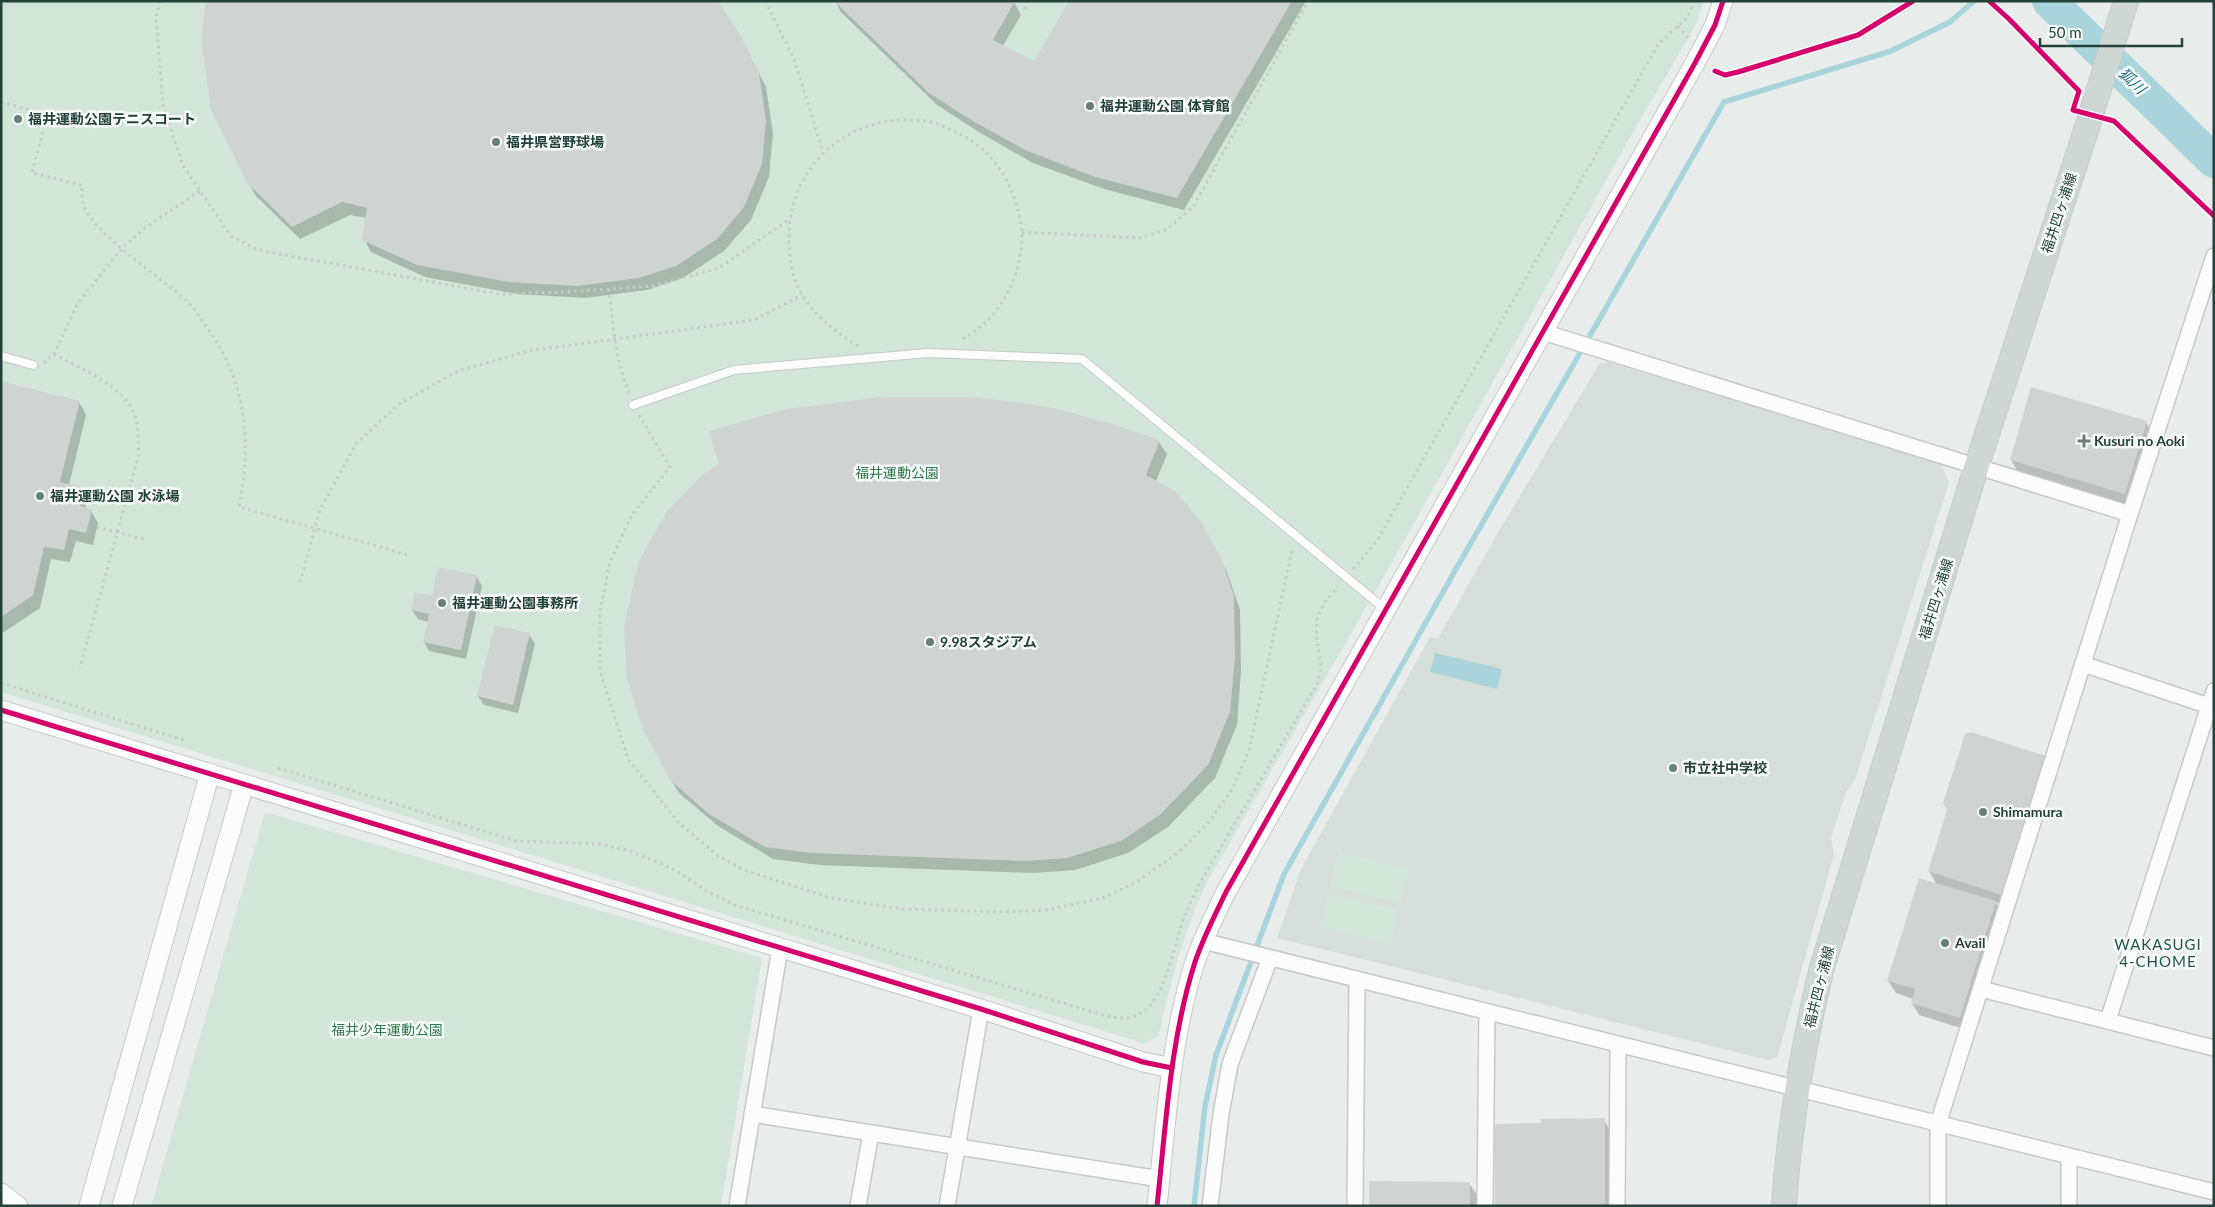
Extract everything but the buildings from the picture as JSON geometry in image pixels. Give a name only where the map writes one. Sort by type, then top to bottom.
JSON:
[{"type":"main road","name":"福井四ヶ浦線","points":[[1784,1206],[1797,1089],[1809,1024],[1828,946],[1976,468],[2125,3]]},
{"type":"street","points":[[1157,1206],[1172,1068],[1185,999],[1203,941],[1226,892],[1694,63],[1715,25],[1723,1]]},
{"type":"street","points":[[1938,1206],[1938,1124],[2130,514],[2214,256]]},
{"type":"street","points":[[1543,332],[1976,468],[2130,514]]},
{"type":"street","points":[[2083,664],[2211,708]]},
{"type":"street","points":[[2108,1020],[2211,708],[2214,691]]},
{"type":"street","points":[[1,710],[780,948],[1143,1062],[1172,1068]]},
{"type":"street","points":[[89,1206],[210,773]]},
{"type":"street","points":[[122,1206],[244,784]]},
{"type":"street","points":[[1203,941],[2214,1192]]},
{"type":"street","points":[[737,1206],[780,948]]},
{"type":"street","points":[[1210,1206],[1221,1114],[1230,1064],[1268,957]]},
{"type":"street","points":[[1354,1206],[1357,979]]},
{"type":"street","points":[[1981,989],[2214,1048]]},
{"type":"street","points":[[947,1206],[981,1010]]},
{"type":"street","points":[[1485,1206],[1487,1012]]},
{"type":"street","points":[[1617,1206],[1618,1045]]},
{"type":"street","points":[[752,1114],[1160,1179]]},
{"type":"street","points":[[858,1206],[871,1133]]},
{"type":"street","points":[[2069,1157],[2069,1206]]},
{"type":"street","points":[[1,1193],[18,1206]]},
{"type":"lane","points":[[633,404],[734,370],[928,353],[1082,359],[1385,609]]},
{"type":"lane","points":[[1,356],[33,365]]},
{"type":"path","points":[[160,1],[156,17],[163,105],[182,166],[231,236],[258,250],[499,294],[609,289],[653,286],[720,268],[788,220]]},
{"type":"path","points":[[764,1],[794,60],[823,152]]},
{"type":"path","points":[[1026,9],[1029,1]]},
{"type":"path","points":[[1022,232],[1140,238],[1167,229],[1193,207],[1308,1]]},
{"type":"path","points":[[278,768],[516,842],[599,844],[631,851],[673,869],[707,892],[735,906],[1120,1019],[1143,1012],[1158,994],[1185,915],[1198,886],[1317,684],[1321,666],[1316,634],[1317,619],[1324,603],[1377,541],[1659,43],[1688,17],[1694,1]]},
{"type":"path","points":[[1,102],[48,115],[32,173],[82,185],[83,205],[97,227],[189,303],[221,347],[236,381],[245,427],[245,473],[239,506],[408,555]]},
{"type":"path","points":[[895,355],[858,346],[826,325],[802,294],[789,258],[788,220],[800,183],[823,152],[854,130],[892,120],[930,122],[966,136],[995,161],[1015,194],[1022,232],[1019,265],[1007,296],[986,322],[959,342],[928,353]]},
{"type":"path","points":[[33,365],[45,362],[54,354],[78,303],[122,248],[146,227],[200,191]]},
{"type":"path","points":[[609,289],[614,340],[622,378],[633,404],[670,467],[632,515],[610,562],[600,611],[600,672],[628,759],[680,823],[718,856],[744,870],[831,898],[902,909],[1009,912],[1047,910],[1106,897],[1138,881],[1179,852],[1207,824],[1232,790],[1249,750],[1295,534]]},
{"type":"path","points":[[300,582],[320,510],[356,444],[399,404],[458,370],[528,351],[754,320],[802,294]]},
{"type":"path","points":[[54,354],[113,387],[127,402],[137,422],[139,454],[80,668]]},
{"type":"path","points":[[97,527],[146,540]]},
{"type":"path","points":[[1,683],[184,740]]},
{"type":"shaded area","points":[[1608,362],[1941,464],[1949,482],[1855,780],[1846,792],[1831,838],[1834,854],[1777,1058],[1768,1060],[1277,938],[1301,869],[1430,637],[1438,638],[1499,531],[1600,363]]},
{"type":"green space","name":"福井運動公園","points":[[1,1],[1704,1],[1694,29],[1641,118],[1382,580],[1206,884],[1190,922],[1178,960],[1158,1037],[1143,1043],[1,692]]},
{"type":"green space","name":"福井少年運動公園","points":[[265,812],[762,958],[721,1206],[151,1206]]},
{"type":"green space","points":[[1339,852],[1408,869],[1400,904],[1330,886]]},
{"type":"green space","points":[[1329,893],[1398,911],[1390,945],[1320,927]]},
{"type":"water","points":[[1435,653],[1502,669],[1497,689],[1430,672]]},
{"type":"waterway","points":[[1194,1206],[1205,1106],[1216,1055],[1284,874],[1456,569],[1724,102],[1891,51],[1950,22],[1974,1]]},
{"type":"waterway","name":"狐川","points":[[2049,1],[2214,161]]},
{"type":"cycle path","points":[[1157,1206],[1174,1052],[1195,962],[1209,927],[1226,892],[1695,63],[1715,25],[1723,1]]},
{"type":"cycle path","points":[[1715,71],[1725,75],[1738,72],[1858,35],[1913,1]]},
{"type":"cycle path","points":[[1989,1],[2079,91],[2073,110],[2114,121],[2214,216]]},
{"type":"cycle path","points":[[1,710],[981,1009],[1143,1062],[1172,1068]]},
{"type":"place","name":"福井運動公園 体育館","points":[[1090,106]]},
{"type":"place","name":"福井運動公園テニスコート","points":[[18,119]]},
{"type":"place","name":"福井県営野球場","points":[[496,142]]},
{"type":"place","name":"Kusuri no Aoki","points":[[2084,441]]},
{"type":"place","name":"福井運動公園 水泳場","points":[[40,496]]},
{"type":"place","name":"福井運動公園事務所","points":[[442,603]]},
{"type":"place","name":"9.98スタジアム","points":[[930,642]]},
{"type":"place","name":"市立社中学校","points":[[1673,768]]},
{"type":"place","name":"Shimamura","points":[[1983,812]]},
{"type":"place","name":"Avail","points":[[1945,943]]},
{"type":"district","name":"WAKASUGI 4-CHOME","points":[[2158,954]]}]
